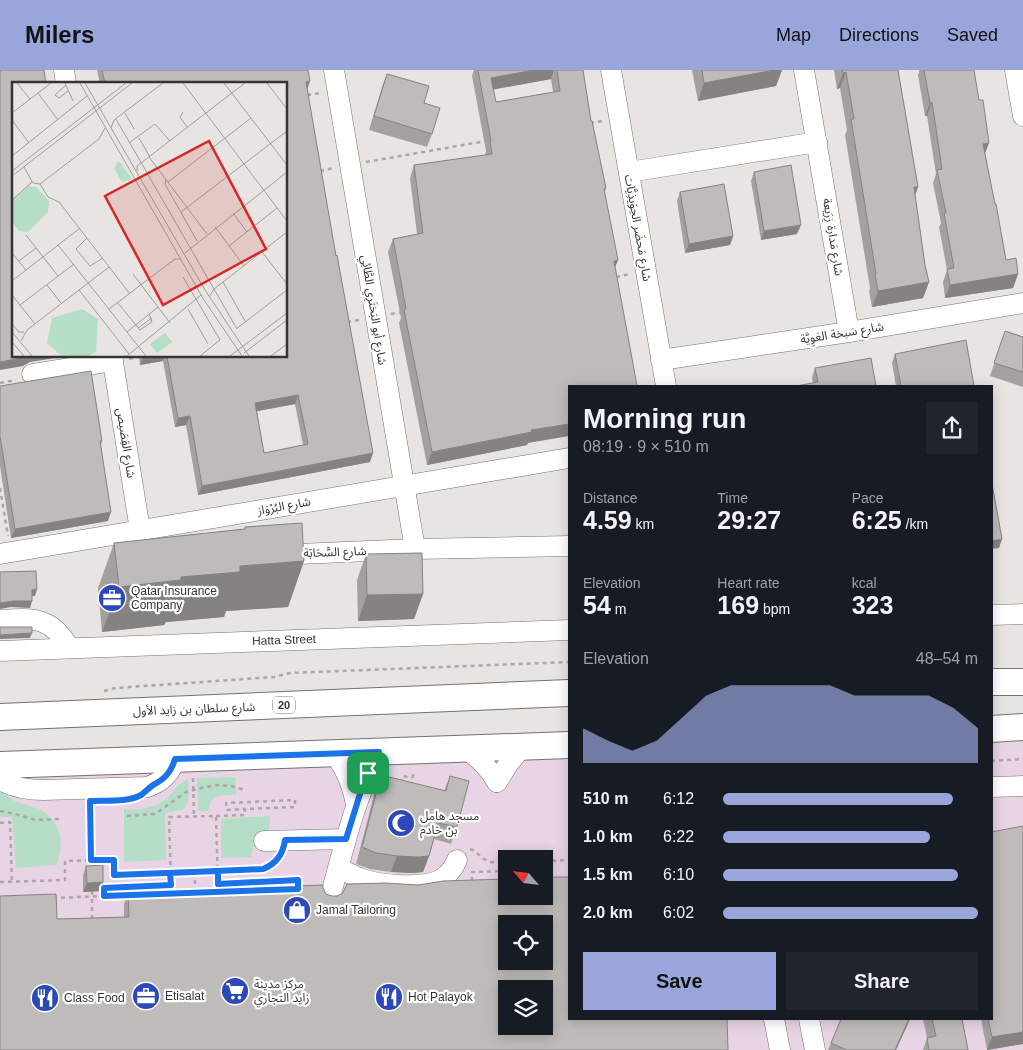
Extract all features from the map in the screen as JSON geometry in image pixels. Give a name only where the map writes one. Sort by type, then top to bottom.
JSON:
[{"type":"main road","points":[[993,682],[1023,682]]},
{"type":"main road","name":"شارع سلطان بن زايد الأول","points":[[0,717],[568,693]]},
{"type":"main road","points":[[993,728],[1023,727]]},
{"type":"main road","points":[[0,765],[184,767],[334,753],[568,745]]},
{"type":"street","name":"شارع أبو البَختَرِي الطَّائِي","points":[[334,70],[415,549]]},
{"type":"street","name":"شارع مَحضَر الحِوَيذِيَّات","points":[[611,70],[666,385]]},
{"type":"street","name":"شارع مَدارة زِرَيعة","points":[[804,70],[849,332]]},
{"type":"street","points":[[1015,70],[1023,113]]},
{"type":"street","points":[[629,172],[817,142]]},
{"type":"street","name":"شارع سَبخة العَوِيَّة","points":[[661,360],[849,332],[1023,303]]},
{"type":"street","points":[[32,374],[112,359]]},
{"type":"street","name":"شارع القِصَيص","points":[[112,359],[140,530]]},
{"type":"street","name":"شارع البُرْوَاز","points":[[5,553],[568,458]]},
{"type":"street","points":[[112,535],[120,547],[127,553]]},
{"type":"street","name":"شارع السَّحَابَة","points":[[260,555],[568,546]]},
{"type":"street","points":[[993,615],[1023,614]]},
{"type":"street","points":[[0,620],[29,618],[39,620],[57,631],[69,648]]},
{"type":"street","name":"Hatta Street","points":[[0,651],[568,630]]},
{"type":"street","points":[[466,749],[487,766],[498,782],[509,763],[523,746]]},
{"type":"street","points":[[330,897],[356,806],[366,778],[379,752]]},
{"type":"street","points":[[334,753],[348,776],[356,806]]},
{"type":"street","points":[[8,783],[29,790],[137,788],[157,784],[172,769],[184,767]]},
{"type":"street","points":[[8,783],[30,796],[48,801],[126,800],[146,791],[151,786]]},
{"type":"street","points":[[993,787],[1023,786]]},
{"type":"street","points":[[264,841],[346,839]]},
{"type":"street","points":[[338,867],[372,882],[426,884],[442,879],[454,867],[457,860]]},
{"type":"street","points":[[774,1020],[780,1050]]},
{"type":"street","points":[[809,1020],[815,1050]]},
{"type":"path","points":[[303,96],[337,90]]},
{"type":"path","points":[[590,123],[618,118]]},
{"type":"path","points":[[312,172],[494,140]]},
{"type":"path","points":[[617,276],[646,272]]},
{"type":"path","points":[[340,323],[404,312]]},
{"type":"path","points":[[0,488],[5,553]]},
{"type":"path","points":[[96,692],[114,688],[274,677],[290,672],[568,662]]},
{"type":"path","points":[[993,761],[1023,760]]},
{"type":"path","points":[[184,767],[193,790],[194,816]]},
{"type":"path","points":[[400,790],[403,776],[412,778]]},
{"type":"path","points":[[127,816],[155,814],[186,792],[193,790],[231,786],[245,790]]},
{"type":"path","points":[[295,800],[295,807],[245,809],[226,810],[226,803],[295,800]]},
{"type":"path","points":[[90,801],[91,874]]},
{"type":"path","points":[[104,896],[104,888],[171,885],[169,817],[245,815],[245,809]]},
{"type":"path","points":[[0,811],[36,820],[62,819]]},
{"type":"path","points":[[216,816],[218,884],[298,880],[298,889]]},
{"type":"path","points":[[0,823],[10,822],[12,881]]},
{"type":"path","points":[[0,882],[65,880],[65,861],[114,860],[114,875],[263,869],[270,866],[281,855],[285,840]]},
{"type":"path","points":[[457,860],[462,851],[471,849],[488,861],[498,862]]},
{"type":"path","points":[[553,861],[568,860]]},
{"type":"path","points":[[478,882],[472,882],[472,872],[498,871]]},
{"type":"path","points":[[194,872],[196,901]]},
{"type":"path","points":[[92,891],[92,922]]},
{"type":"path","points":[[46,898],[132,895]]},
{"type":"shaded area","points":[[1023,736],[1023,1050],[0,1050],[0,773],[568,753],[568,1020],[993,1020],[993,737]]},
{"type":"green space","points":[[235,777],[236,795],[218,796],[211,801],[209,811],[198,811],[197,778]]},
{"type":"green space","points":[[188,779],[189,798],[186,806],[178,811],[165,813],[166,860],[124,862],[124,809],[141,809],[157,804],[167,798],[178,786]]},
{"type":"green space","points":[[0,789],[13,800],[41,810],[53,821],[60,834],[61,842],[56,865],[16,868],[12,817],[0,817]]},
{"type":"green space","points":[[270,816],[269,830],[256,841],[251,857],[221,858],[221,819]]},
{"type":"building","points":[[0,70],[44,70],[46,82],[12,82],[12,358],[22,358],[0,362]]},
{"type":"building","points":[[102,70],[308,70],[310,81],[306,82],[373,453],[202,486],[190,416],[178,418],[167,358],[288,358],[288,82],[105,82]],"holes":[[[298,395],[308,444],[264,453],[255,403]]]},
{"type":"building","points":[[478,70],[534,70],[491,78],[496,102],[560,91],[557,70],[583,70],[591,121],[606,188],[604,189],[618,260],[614,261],[637,385],[568,385],[568,424],[531,430],[532,432],[432,452],[404,310],[406,309],[393,239],[423,233],[414,165],[492,154]]},
{"type":"building","points":[[702,70],[775,70],[704,83]]},
{"type":"building","points":[[842,70],[898,70],[918,187],[914,187],[929,282],[878,291],[851,119],[854,119],[846,72],[843,73]]},
{"type":"building","points":[[924,70],[974,70],[979,100],[983,100],[989,143],[983,144],[1006,260],[1016,258],[1018,274],[950,285],[947,269],[954,268],[944,213],[946,213],[937,170],[942,169],[932,102],[930,103]]},
{"type":"building","points":[[387,74],[429,86],[424,103],[440,108],[432,134],[374,116]]},
{"type":"building","points":[[791,165],[801,225],[764,231],[754,172]]},
{"type":"building","points":[[724,184],[733,236],[689,244],[680,192]]},
{"type":"building","points":[[1005,331],[1023,337],[1023,372],[994,363]]},
{"type":"building","points":[[966,340],[974,385],[901,385],[895,354]]},
{"type":"building","points":[[871,358],[876,385],[802,385],[818,382],[815,368]]},
{"type":"building","points":[[91,371],[111,512],[15,529],[0,436],[0,386]]},
{"type":"building","points":[[993,489],[1002,539],[993,541]]},
{"type":"building","points":[[302,523],[304,561],[240,566],[240,572],[181,577],[181,580],[119,587],[114,543],[245,529],[245,527]]},
{"type":"building","points":[[422,553],[423,594],[367,595],[366,554]]},
{"type":"building","points":[[36,571],[37,589],[32,590],[32,601],[0,603],[0,572]]},
{"type":"building","points":[[0,627],[32,627],[32,633],[0,635]]},
{"type":"building","name":"مسجد هامل بن خادم","points":[[381,775],[446,791],[450,776],[469,781],[457,827],[438,823],[429,856],[397,856],[376,853],[362,847]]},
{"type":"building","points":[[1023,826],[1023,1032],[992,1037],[988,1020],[993,1020],[993,832]]},
{"type":"building","points":[[103,865],[103,882],[87,883],[86,866]]},
{"type":"building","name":"مركز مدينة زايد التجاري","points":[[553,877],[568,877],[568,1020],[727,1020],[728,1050],[0,1050],[0,896],[56,894],[57,919],[129,917],[128,892],[323,885],[326,894],[337,896],[343,893],[347,884],[385,883],[418,885],[443,881],[498,879],[498,905],[553,905]]},
{"type":"building","points":[[841,1020],[909,1020],[895,1050],[847,1050],[831,1043]]},
{"type":"building","points":[[932,1020],[962,1020],[968,1050],[929,1050],[927,1038],[936,1036]]},
{"type":"place","name":"Qatar Insurance Company","points":[[112,598]]},
{"type":"place","name":"مسجد هامل بن خادم","points":[[401,823]]},
{"type":"place","name":"Jamal Tailoring","points":[[297,910]]},
{"type":"place","name":"مركز مدينة زايد التجاري","points":[[235,991]]},
{"type":"place","name":"Etisalat","points":[[146,996]]},
{"type":"place","name":"Hot Palayok","points":[[389,997]]},
{"type":"place","name":"Class Food","points":[[45,998]]},
{"type":"route","points":[[368,773],[346,839],[285,840],[281,855],[270,866],[263,869],[170,873],[171,885],[104,888],[104,896],[298,889],[298,880],[218,884],[218,871],[170,873],[114,875],[114,860],[91,860],[90,801],[126,800],[140,795],[166,777],[172,769],[175,759],[379,752],[368,773]]}]
